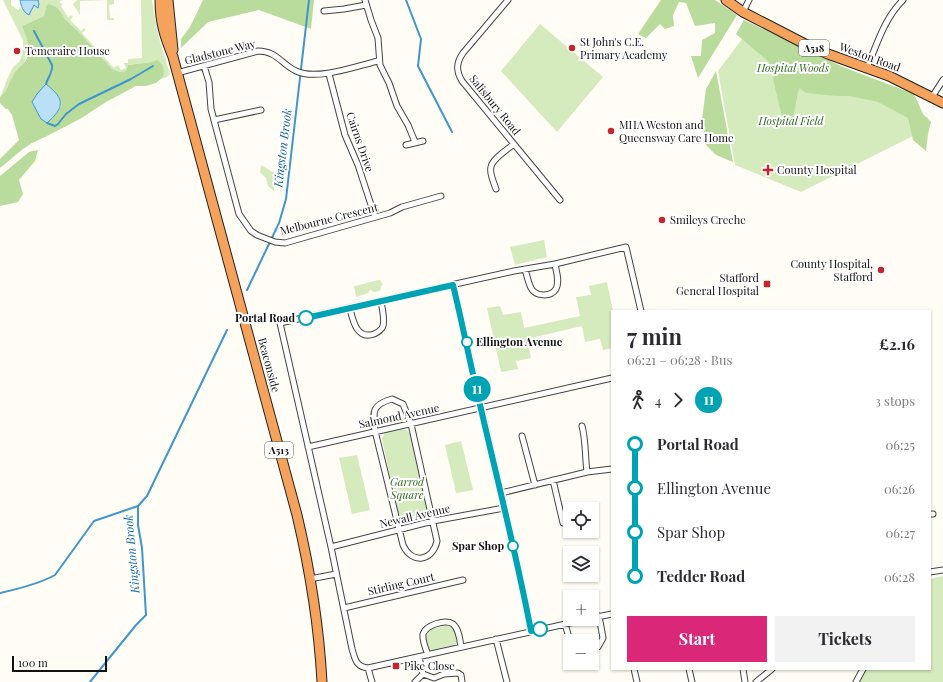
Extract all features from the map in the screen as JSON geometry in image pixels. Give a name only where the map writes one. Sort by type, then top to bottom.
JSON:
[{"type":"highway","name":"Beaconside","points":[[160,0],[164,36],[178,73],[297,515],[310,579],[318,630],[322,682]]},
{"type":"highway","name":"Beaconside","points":[[168,0],[173,57]]},
{"type":"highway","name":"Weston Road","points":[[726,0],[742,12],[810,47],[902,82],[943,103]]},
{"type":"street","name":"Salisbury Road","points":[[508,0],[462,53],[458,60],[457,66],[462,81],[560,200]]},
{"type":"street","points":[[742,12],[749,0]]},
{"type":"street","points":[[866,68],[886,23],[902,0]]},
{"type":"street","points":[[324,10],[344,9],[366,2],[378,38],[378,60],[397,106],[412,133],[415,142]]},
{"type":"street","name":"Gladstone Way","points":[[178,73],[251,53],[264,51],[276,56],[296,71],[308,75],[329,74],[378,60]]},
{"type":"street","name":"Melbourne Crescent","points":[[204,66],[209,82],[210,103],[214,120],[239,214],[251,231],[275,242],[285,242],[390,213],[407,205],[441,196]]},
{"type":"street","name":"Cairns Drive","points":[[329,74],[345,135],[357,161],[375,217]]},
{"type":"street","points":[[932,97],[943,80]]},
{"type":"street","points":[[214,120],[261,110]]},
{"type":"street","points":[[406,145],[423,141]]},
{"type":"street","points":[[496,189],[491,171],[491,164],[514,144]]},
{"type":"street","points":[[563,624],[367,668],[360,666],[356,662],[280,323],[555,264],[626,247],[641,310]]},
{"type":"street","points":[[525,270],[531,290],[544,295],[556,289],[558,279],[555,264]]},
{"type":"street","points":[[453,285],[531,631]]},
{"type":"street","points":[[350,309],[354,325],[358,330],[363,334],[371,334],[380,330],[384,324],[381,301]]},
{"type":"street","name":"Salmond Avenue","points":[[308,447],[611,378]]},
{"type":"street","points":[[392,399],[403,404],[412,424],[437,541],[436,548],[432,553],[422,558],[412,556],[403,545],[375,431],[374,416],[376,406],[392,399]]},
{"type":"street","points":[[582,426],[587,472]]},
{"type":"street","points":[[522,436],[535,485]]},
{"type":"street","points":[[501,493],[587,472],[611,469]]},
{"type":"street","points":[[553,480],[563,523]]},
{"type":"street","name":"Newall Avenue","points":[[331,547],[433,521],[504,508]]},
{"type":"street","points":[[931,572],[943,570]]},
{"type":"street","points":[[310,579],[336,574]]},
{"type":"street","name":"Stirling Court","points":[[344,608],[463,580]]},
{"type":"street","points":[[599,646],[604,638],[599,616],[611,614]]},
{"type":"street","points":[[428,655],[423,637],[424,632],[430,626],[443,622],[452,624],[456,628],[461,647]]},
{"type":"street","points":[[496,639],[507,682]]},
{"type":"street","points":[[419,657],[423,674],[434,680],[444,674],[458,673],[461,675],[462,682]]},
{"type":"street","points":[[367,668],[372,682]]},
{"type":"street","points":[[634,670],[637,682]]},
{"type":"street","points":[[689,670],[692,682]]},
{"type":"street","points":[[743,670],[745,682]]},
{"type":"street","points":[[756,682],[771,670]]},
{"type":"street","points":[[856,682],[862,670]]},
{"type":"street","points":[[415,682],[423,674]]},
{"type":"green space","points":[[3,0],[11,0],[11,5],[18,10],[21,7],[26,14],[33,5],[38,7],[38,0],[62,0],[60,1],[60,3],[63,4],[61,6],[68,17],[72,15],[73,17],[70,20],[81,31],[84,28],[86,30],[82,33],[114,68],[118,65],[121,70],[126,68],[124,63],[128,63],[128,59],[142,58],[141,0],[152,0],[158,35],[170,74],[161,79],[163,77],[152,62],[128,65],[126,71],[120,72],[112,69],[80,33],[65,19],[61,12],[46,7],[44,16],[22,26],[29,44],[29,51],[24,63],[13,76],[6,93],[0,99],[12,69],[20,60],[23,46],[23,40]]},
{"type":"green space","points":[[77,0],[107,0],[80,1],[80,15],[73,4]]},
{"type":"green space","points":[[107,0],[114,0],[114,4],[109,5],[110,18],[114,18],[114,20],[107,20]]},
{"type":"green space","points":[[203,0],[314,0],[311,29],[259,10],[208,22],[181,48],[181,39],[190,27]]},
{"type":"green space","points":[[661,0],[715,0],[737,15],[698,78],[691,56],[701,56],[702,40],[715,33],[715,23],[695,26],[686,3],[679,2],[673,15],[674,26],[665,29],[660,24],[646,38],[638,34]]},
{"type":"green space","points":[[48,4],[56,7],[65,19],[80,33],[112,69],[120,72],[126,71],[128,65],[157,60],[163,67],[163,77],[156,83],[146,86],[136,86],[106,102],[80,119],[32,143],[0,168],[0,159],[19,140],[12,115],[8,109],[0,103],[0,97],[5,92],[15,73],[23,64],[28,55],[28,45],[22,26],[44,16]],"holes":[[[46,84],[57,94],[61,101],[60,108],[52,119],[36,109],[32,103]]]},
{"type":"green space","name":"Hospital Woods","points":[[744,20],[843,67],[914,94],[923,114],[931,122],[926,151],[913,140],[908,118],[878,102],[850,96],[806,93],[799,88],[793,118],[782,117],[769,62],[736,34]]},
{"type":"green space","points":[[540,24],[603,77],[557,132],[501,71]]},
{"type":"green space","name":"Hospital Field","points":[[745,35],[834,71],[928,118],[923,131],[801,192],[735,165],[718,71]]},
{"type":"green space","points":[[716,71],[733,162],[716,155],[706,145],[702,119],[706,89]]},
{"type":"green space","points":[[38,150],[35,161],[19,180],[23,194],[18,202],[0,206],[0,176],[29,152]]},
{"type":"green space","points":[[261,165],[276,174],[274,191],[268,186],[266,178],[260,172]]},
{"type":"green space","points":[[544,240],[547,257],[515,265],[510,247]]},
{"type":"green space","points":[[380,280],[383,285],[381,286],[380,291],[373,292],[371,290],[368,293],[356,297],[354,286]]},
{"type":"green space","points":[[607,282],[613,310],[611,310],[611,348],[603,350],[600,339],[585,342],[582,326],[527,339],[531,358],[516,361],[518,369],[501,372],[487,308],[500,306],[503,315],[521,312],[524,328],[580,316],[576,297],[591,295],[589,286]]},
{"type":"green space","name":"Garrod Square","points":[[401,429],[407,430],[410,434],[429,513],[399,520],[382,439],[385,432]]},
{"type":"green space","points":[[461,441],[473,490],[456,493],[445,445]]},
{"type":"green space","points":[[357,455],[370,510],[352,514],[339,458]]},
{"type":"green space","points":[[943,576],[943,682],[859,682],[865,670],[931,670],[931,579]]},
{"type":"green space","points":[[446,626],[454,629],[458,642],[445,649],[436,651],[429,650],[426,637],[429,629]]},
{"type":"water","points":[[20,0],[38,0],[38,8],[34,5],[29,15],[23,9]]},
{"type":"water","points":[[46,84],[57,94],[60,103],[60,108],[47,123],[41,119],[32,102]]},
{"type":"waterway","name":"Kingston Brook","points":[[247,290],[279,223],[286,199],[309,0]]},
{"type":"waterway","points":[[406,0],[421,39],[418,66],[452,132]]},
{"type":"waterway","points":[[34,31],[52,65],[46,84]]},
{"type":"waterway","points":[[47,123],[55,126],[66,114],[79,104],[131,79],[153,66]]},
{"type":"waterway","name":"Kingston Brook","points":[[90,682],[136,625],[146,615],[142,548],[138,525],[138,506],[147,496],[227,330]]},
{"type":"waterway","points":[[0,593],[35,584],[55,575],[94,521],[138,506]]},
{"type":"bus line","name":"11","points":[[306,318],[453,285],[468,347],[480,409],[509,527],[531,631],[540,629]]},
{"type":"place","name":"St John's C.E. Primary Academy","points":[[572,48]]},
{"type":"place","name":"Temeraire House","points":[[17,51]]},
{"type":"place","name":"MHA Weston and Queensway Care Home","points":[[611,131]]},
{"type":"place","name":"County Hospital","points":[[768,170]]},
{"type":"place","name":"Smileys Creche","points":[[662,220]]},
{"type":"place","name":"County Hospital, Stafford","points":[[881,270]]},
{"type":"place","name":"Stafford General Hospital","points":[[767,284]]},
{"type":"place","name":"Portal Road","points":[[306,318]]},
{"type":"place","name":"Ellington Avenue","points":[[467,342]]},
{"type":"place","name":"Spar Shop","points":[[513,546]]},
{"type":"place","name":"Pike Close","points":[[396,666]]}]
